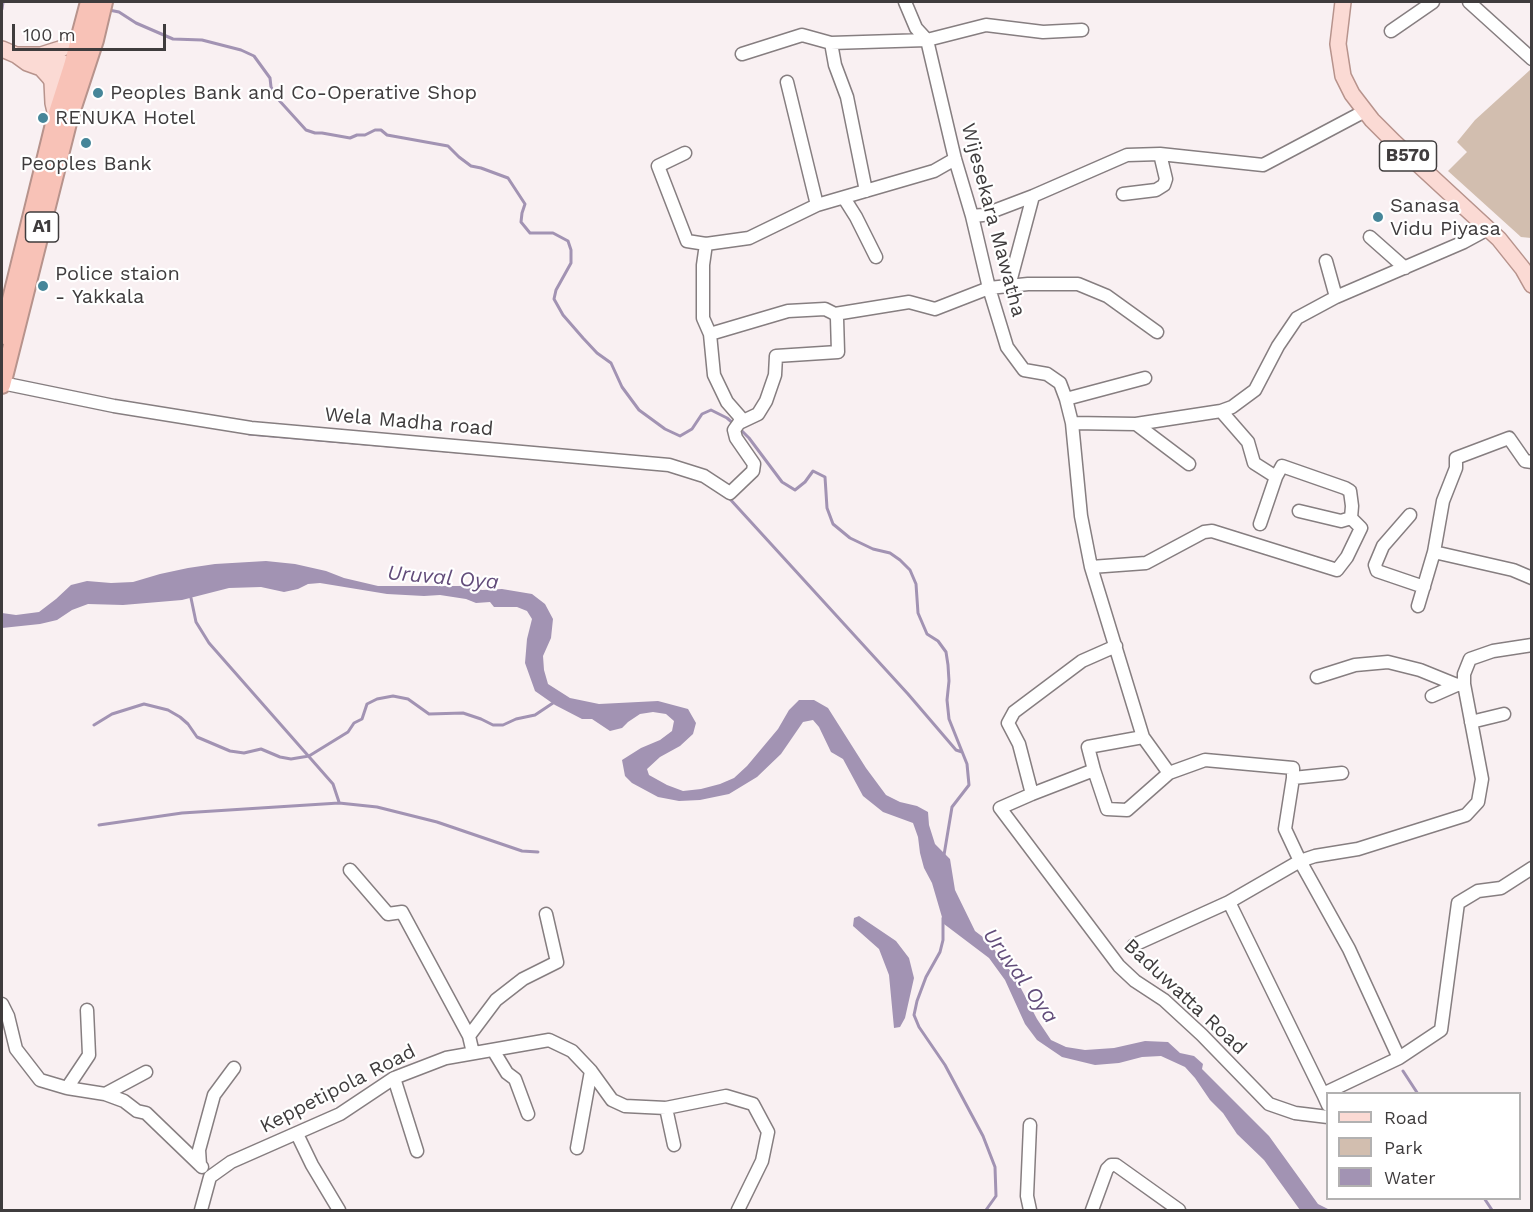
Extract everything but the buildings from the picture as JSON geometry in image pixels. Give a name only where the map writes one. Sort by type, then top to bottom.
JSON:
[{"type":"highway","name":"A1","points":[[2,384],[69,119],[86,33],[89,2]]},
{"type":"highway","name":"A1","points":[[86,33],[104,2]]},
{"type":"highway","name":"A1","points":[[2,336],[56,116],[77,72]]},
{"type":"main road","name":"B570","points":[[1343,2],[1339,34],[1340,59],[1343,76],[1352,94],[1394,142],[1499,239],[1523,269],[1532,285]]},
{"type":"main road","points":[[41,61],[86,33]]},
{"type":"main road","points":[[7,51],[77,72]]},
{"type":"main road","points":[[41,61],[52,82],[56,116]]},
{"type":"street","name":"Wijesekara Mawatha","points":[[905,2],[916,28],[927,40],[955,159],[1007,347],[1024,370],[1047,374],[1060,383],[1066,399],[1072,423],[1081,516],[1091,567],[1143,737],[1169,773]]},
{"type":"street","points":[[1392,31],[1433,2]]},
{"type":"street","points":[[1471,2],[1532,59]]},
{"type":"street","points":[[742,54],[802,35],[831,43],[927,40],[986,25],[1043,32],[1082,30]]},
{"type":"street","points":[[831,43],[834,65],[847,97],[866,191]]},
{"type":"street","points":[[788,82],[817,205]]},
{"type":"street","points":[[972,216],[1033,196],[1127,155],[1160,154],[1263,165],[1365,111]]},
{"type":"street","points":[[685,153],[658,166],[687,241],[706,244],[749,238],[817,205],[934,171],[955,159]]},
{"type":"street","points":[[1123,194],[1156,190],[1164,185],[1166,179],[1160,154]]},
{"type":"street","points":[[1009,286],[1033,196]]},
{"type":"street","points":[[844,198],[876,257]]},
{"type":"street","points":[[1072,423],[1136,424],[1221,411],[1232,407],[1255,390],[1278,346],[1297,318],[1336,297],[1464,242],[1488,229]]},
{"type":"street","points":[[1370,237],[1405,268]]},
{"type":"street","points":[[706,244],[703,266],[703,318],[710,334],[714,375],[728,402],[741,418],[737,427]]},
{"type":"street","points":[[1326,261],[1336,297]]},
{"type":"street","points":[[710,334],[788,311],[825,309],[835,314],[909,302],[935,309],[989,288],[1028,284],[1078,284],[1107,296],[1157,332]]},
{"type":"street","points":[[737,427],[758,414],[775,375],[776,356],[838,352],[835,314]]},
{"type":"street","points":[[1066,399],[1145,378]]},
{"type":"street","name":"Wela Madha road","points":[[2,384],[114,406],[251,428],[669,465],[704,476],[730,494],[753,471],[754,464],[736,438],[737,427]]},
{"type":"street","points":[[1221,411],[1248,442],[1254,463],[1276,477]]},
{"type":"street","points":[[1136,424],[1189,464]]},
{"type":"street","points":[[1419,606],[1434,552],[1443,501],[1456,468],[1456,458],[1509,438],[1525,461],[1532,462]]},
{"type":"street","points":[[1091,567],[1146,563],[1204,532],[1212,531],[1337,570],[1347,557],[1361,528],[1351,518],[1350,491],[1282,466],[1260,524]]},
{"type":"street","points":[[1299,511],[1341,521],[1351,518]]},
{"type":"street","points":[[1410,514],[1383,546],[1375,565],[1377,571],[1424,587]]},
{"type":"street","points":[[1434,552],[1513,570],[1532,578]]},
{"type":"street","points":[[1432,696],[1461,684],[1470,659],[1493,651],[1532,645]]},
{"type":"street","points":[[1094,770],[1032,794],[1019,744],[1008,723],[1014,712],[1082,661],[1116,646]]},
{"type":"street","points":[[1317,677],[1355,664],[1388,662],[1461,684]]},
{"type":"street","name":"Baduwatta Road","points":[[1134,945],[1229,902],[1315,856],[1358,849],[1466,815],[1478,802],[1482,779],[1461,684]]},
{"type":"street","points":[[1471,722],[1504,714]]},
{"type":"street","points":[[1143,737],[1088,747],[1107,809],[1127,810],[1169,773],[1205,760],[1293,768],[1285,829],[1349,949],[1399,1058]]},
{"type":"street","points":[[1293,778],[1342,773]]},
{"type":"street","name":"Baduwatta Road","points":[[1032,794],[1000,808],[1119,966],[1135,981],[1164,1000],[1202,1035],[1269,1104],[1295,1113],[1326,1117]]},
{"type":"street","points":[[1339,1092],[1399,1058],[1441,1030],[1458,903],[1479,891],[1501,888],[1532,868]]},
{"type":"street","points":[[350,870],[388,914],[402,912],[469,1036],[472,1053]]},
{"type":"street","points":[[1229,902],[1325,1100]]},
{"type":"street","points":[[469,1036],[496,1000],[523,979],[557,962],[546,914]]},
{"type":"street","points":[[2,1004],[8,1016],[16,1049],[40,1080],[67,1088],[105,1094],[124,1101],[136,1112],[146,1113],[200,1165],[210,1177],[201,1210]]},
{"type":"street","points":[[67,1088],[89,1054],[87,1010]]},
{"type":"street","name":"Keppetipola Road","points":[[210,1177],[231,1162],[340,1114],[394,1078],[446,1058],[549,1040],[572,1051],[591,1071],[612,1100],[625,1106],[666,1108],[726,1096],[753,1104],[768,1132],[762,1161],[738,1210]]},
{"type":"street","points":[[493,1050],[507,1073],[515,1079],[528,1114]]},
{"type":"street","points":[[200,1165],[199,1150],[214,1095],[234,1068]]},
{"type":"street","points":[[577,1148],[591,1071]]},
{"type":"street","points":[[105,1094],[146,1072]]},
{"type":"street","points":[[394,1078],[417,1151]]},
{"type":"street","points":[[666,1108],[674,1145]]},
{"type":"street","points":[[1030,1125],[1027,1196],[1030,1210]]},
{"type":"street","points":[[297,1134],[312,1165],[339,1210]]},
{"type":"street","points":[[1092,1210],[1107,1169],[1111,1165],[1116,1165],[1179,1210]]},
{"type":"green space","points":[[1530,70],[1532,72],[1531,238],[1521,237],[1448,171],[1467,152],[1457,142],[1475,120]]},
{"type":"water","points":[[266,561],[295,564],[378,586],[469,586],[482,590],[502,589],[532,594],[545,604],[553,619],[551,638],[543,656],[548,684],[570,698],[599,704],[658,701],[688,709],[696,723],[693,734],[647,769],[649,775],[683,791],[701,789],[734,778],[778,729],[789,710],[799,700],[814,700],[828,708],[886,795],[928,812],[929,825],[935,844],[950,859],[955,890],[975,931],[992,944],[998,957],[1014,975],[1051,1040],[1066,1047],[1085,1050],[1114,1048],[1145,1041],[1168,1042],[1180,1053],[1194,1056],[1203,1064],[1202,1069],[1269,1136],[1318,1204],[1330,1210],[1300,1210],[1264,1160],[1237,1134],[1223,1113],[1185,1067],[1161,1056],[1095,1065],[1062,1057],[1037,1040],[1025,1024],[1005,980],[989,958],[944,924],[932,883],[924,868],[913,823],[883,812],[863,796],[843,759],[831,752],[813,720],[803,722],[781,754],[757,777],[729,794],[700,800],[679,801],[658,797],[632,783],[625,776],[622,760],[672,731],[674,721],[666,714],[653,712],[640,714],[622,728],[610,731],[592,719],[582,719],[555,705],[535,691],[525,663],[532,619],[527,611],[517,607],[494,607],[490,602],[476,603],[440,595],[387,594],[320,583],[308,584],[284,592],[261,587],[229,588],[182,600],[123,605],[88,604],[72,610],[57,620],[2,628],[2,613],[16,615],[39,612],[71,585],[87,581],[133,582],[188,568]]},
{"type":"water","points":[[859,916],[896,941],[909,958],[914,978],[905,1018],[900,1027],[894,1028],[889,975],[879,949],[853,926],[854,918]]},
{"type":"waterway","points":[[2,9],[3,2]]},
{"type":"waterway","name":"Uruval Oya","points":[[109,10],[119,12],[136,23],[173,39],[202,40],[241,50],[254,56],[270,78],[271,87],[277,98],[306,130],[350,138],[381,130],[387,135],[448,146],[471,166],[508,178],[525,204],[521,222],[530,233],[553,233],[568,241],[571,263],[556,290],[554,299],[563,315],[583,338],[597,353],[611,363],[622,387],[639,410],[665,429],[680,436],[692,429],[702,414],[711,410],[734,424]]},
{"type":"waterway","name":"Uruval Oya","points":[[739,428],[782,482],[795,490],[813,471],[825,477],[827,508],[833,524],[850,538],[873,549],[890,553],[910,570],[916,584],[918,613],[927,634],[938,641],[946,652],[949,719],[967,764],[969,785],[952,807],[944,855]]},
{"type":"waterway","points":[[249,434],[482,454]]},
{"type":"waterway","points":[[729,498],[908,694],[956,750],[962,752]]},
{"type":"waterway","points":[[191,598],[196,622],[209,643],[333,784],[339,802]]},
{"type":"waterway","points":[[94,725],[112,714],[144,704],[168,710],[188,724],[197,737],[230,751],[244,753],[261,749],[291,759],[309,756],[348,732],[354,723],[362,719],[367,704],[377,699],[393,696],[408,699],[429,714],[463,713],[493,725],[503,725],[516,719],[535,715],[553,703]]},
{"type":"waterway","points":[[99,825],[182,813],[339,803],[377,807],[437,822],[522,851],[538,852]]},
{"type":"waterway","name":"Uruval Oya","points":[[943,918],[943,940],[940,952],[926,977],[914,1015],[919,1027],[945,1065],[983,1136],[995,1167],[996,1196],[986,1210]]},
{"type":"waterway","points":[[1403,1071],[1417,1092]]},
{"type":"waterway","points":[[1485,1200],[1492,1210]]},
{"type":"place","name":"Peoples Bank and Co-Operative Shop","points":[[98,93]]},
{"type":"place","name":"RENUKA Hotel","points":[[43,118]]},
{"type":"place","name":"Peoples Bank","points":[[86,143]]},
{"type":"place","name":"Sanasa Vidu Piyasa","points":[[1378,217]]},
{"type":"place","name":"Police staion - Yakkala","points":[[43,286]]}]
